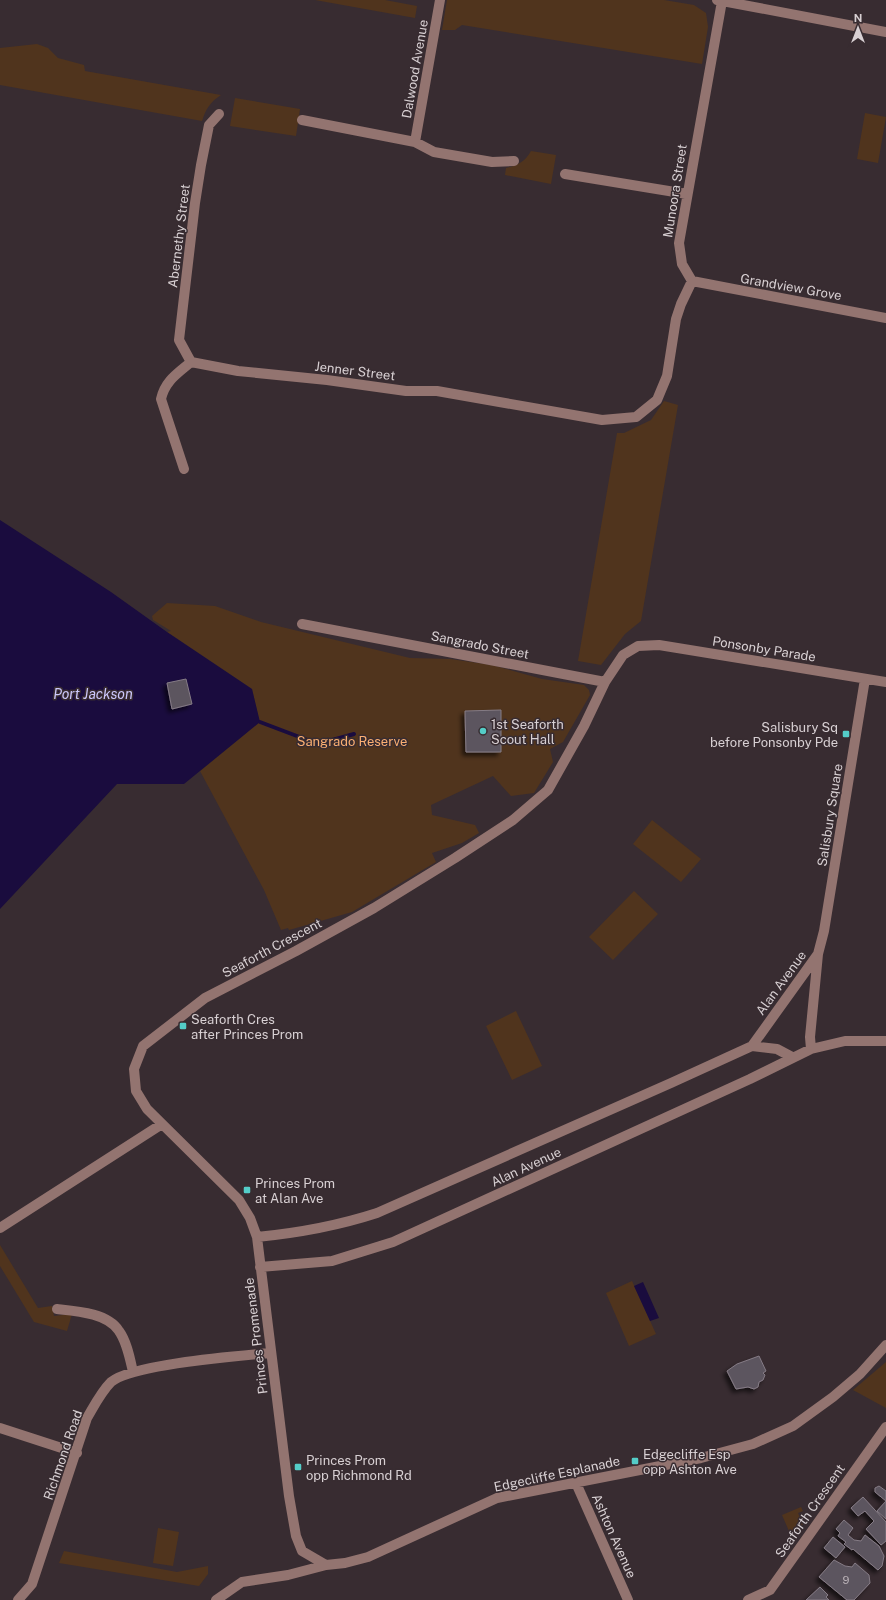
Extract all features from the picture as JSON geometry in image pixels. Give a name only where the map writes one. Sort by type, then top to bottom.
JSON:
[{"type":"street","name":"Dalwood Avenue","points":[[415,142],[440,0]]},
{"type":"street","points":[[719,0],[886,32]]},
{"type":"street","name":"Munoora Street","points":[[692,281],[682,264],[679,243],[719,0]]},
{"type":"street","name":"Abernethy Street","points":[[191,362],[179,340],[195,203],[201,165],[209,125],[219,114]]},
{"type":"street","points":[[302,120],[415,142],[434,152],[492,162],[514,161]]},
{"type":"street","points":[[565,174],[687,194]]},
{"type":"street","name":"Jenner Street","points":[[191,362],[238,372],[327,380],[406,391],[437,391],[602,420],[636,417],[657,400],[667,376],[676,318],[692,281]]},
{"type":"street","name":"Grandview Grove","points":[[692,281],[886,318]]},
{"type":"street","points":[[184,468],[161,399],[164,388],[170,380],[191,362]]},
{"type":"street","name":"Sangrado Street","points":[[302,624],[606,682]]},
{"type":"street","name":"Ponsonby Parade","points":[[606,682],[623,655],[638,646],[659,645],[886,682]]},
{"type":"street","name":"Salisbury Square","points":[[818,954],[824,931],[865,679]]},
{"type":"street","name":"Seaforth Crescent","points":[[162,1124],[147,1109],[136,1091],[134,1069],[143,1046],[205,998],[296,951],[374,908],[513,820],[548,790],[584,726],[606,682]]},
{"type":"street","name":"Alan Avenue","points":[[257,1237],[296,1234],[346,1223],[377,1213],[671,1084],[752,1046],[818,954]]},
{"type":"street","name":"Alan Avenue","points":[[811,1049],[810,1037],[818,954]]},
{"type":"street","name":"Alan Avenue","points":[[260,1267],[332,1261],[393,1242],[743,1082],[811,1049],[845,1040],[886,1041]]},
{"type":"street","points":[[752,1046],[777,1049],[792,1057]]},
{"type":"street","points":[[0,1228],[162,1124]]},
{"type":"street","name":"Princes Promenade","points":[[162,1124],[239,1200],[250,1218],[257,1237],[270,1353],[289,1496],[296,1536],[302,1551],[326,1565]]},
{"type":"street","points":[[57,1309],[106,1319],[119,1330],[133,1372]]},
{"type":"street","name":"Edgecliffe Esplanade","points":[[216,1600],[242,1582],[288,1575],[326,1565],[368,1557],[497,1498],[530,1490],[576,1483],[726,1452],[753,1444],[793,1426],[833,1397],[860,1374],[886,1345]]},
{"type":"street","name":"Richmond Road","points":[[18,1600],[32,1584],[88,1418],[98,1399],[112,1382],[133,1372],[155,1367],[270,1353]]},
{"type":"street","name":"Seaforth Crescent","points":[[748,1600],[770,1590],[886,1427]]},
{"type":"street","points":[[0,1428],[77,1452]]},
{"type":"street","name":"Ashton Avenue","points":[[576,1483],[628,1600]]},
{"type":"green space","points":[[315,0],[385,0],[417,6],[415,18]]},
{"type":"green space","points":[[447,0],[664,0],[694,5],[706,13],[708,27],[702,64],[462,25],[455,30],[442,30]]},
{"type":"green space","points":[[37,44],[48,48],[58,58],[84,65],[85,71],[221,95],[209,106],[202,121],[0,85],[0,48]]},
{"type":"green space","points":[[235,98],[300,109],[296,136],[230,126]]},
{"type":"green space","points":[[865,113],[886,117],[878,163],[857,159]]},
{"type":"green space","points":[[531,151],[556,155],[551,184],[505,175],[506,168],[521,162]]},
{"type":"green space","points":[[664,401],[678,405],[641,621],[625,634],[601,665],[578,661],[617,433],[624,433],[651,420]]},
{"type":"green space","name":"Sangrado Reserve","points":[[167,603],[215,606],[261,622],[410,658],[450,659],[492,665],[542,679],[584,685],[589,690],[590,695],[563,742],[550,749],[553,762],[534,793],[511,796],[493,776],[431,805],[432,815],[475,825],[479,833],[462,843],[432,853],[436,862],[352,912],[289,930],[288,928],[281,930],[264,890],[200,771],[245,734],[259,720],[252,689],[167,632],[171,631],[153,620],[152,616]]},
{"type":"green space","points":[[652,820],[701,859],[681,882],[633,844]]},
{"type":"green space","points":[[634,891],[658,914],[613,960],[589,937]]},
{"type":"green space","points":[[516,1011],[542,1066],[512,1080],[486,1026]]},
{"type":"green space","points":[[0,1245],[38,1308],[52,1306],[54,1316],[72,1314],[67,1331],[34,1322],[0,1266]]},
{"type":"green space","points":[[632,1281],[656,1334],[629,1346],[606,1293]]},
{"type":"green space","points":[[886,1362],[886,1408],[853,1390]]},
{"type":"green space","points":[[801,1507],[803,1511],[798,1513],[803,1524],[792,1538],[782,1515]]},
{"type":"green space","points":[[158,1528],[179,1532],[173,1566],[153,1563]]},
{"type":"green space","points":[[64,1551],[177,1572],[208,1566],[208,1574],[199,1586],[59,1563]]},
{"type":"water","name":"Port Jackson","points":[[0,520],[111,592],[167,632],[252,689],[260,722],[184,784],[117,784],[0,909]]},
{"type":"water","points":[[643,1282],[659,1318],[650,1321],[634,1286]]},
{"type":"building","points":[[186,679],[192,704],[172,709],[167,683]]},
{"type":"building","name":"1st Seaforth Scout Hall","points":[[501,710],[501,752],[466,752],[465,711]]},
{"type":"building","points":[[759,1356],[766,1371],[763,1373],[765,1375],[763,1380],[759,1382],[758,1387],[754,1389],[748,1387],[736,1389],[727,1371],[737,1364]]},
{"type":"building","points":[[879,1486],[886,1491],[886,1501],[875,1492],[875,1488]]},
{"type":"building","points":[[863,1497],[886,1522],[886,1541],[881,1545],[866,1529],[874,1521],[865,1511],[858,1516],[851,1508]]},
{"type":"building","points":[[886,1501],[886,1519],[877,1511]]},
{"type":"building","points":[[844,1520],[853,1528],[848,1535],[854,1540],[861,1541],[865,1535],[879,1546],[884,1556],[882,1566],[878,1570],[853,1549],[852,1550],[844,1544],[846,1542],[838,1536],[840,1533],[836,1529]]},
{"type":"building","points":[[833,1537],[845,1547],[836,1558],[824,1548]]},
{"type":"building","points":[[834,1560],[845,1566],[852,1567],[855,1563],[869,1575],[870,1583],[854,1600],[847,1600],[819,1577]]},
{"type":"building","points":[[820,1587],[828,1595],[826,1597],[829,1600],[806,1600]]},
{"type":"waterway","points":[[260,722],[318,744],[354,734]]},
{"type":"place","name":"1st Seaforth Scout Hall","points":[[483,731]]},
{"type":"place","name":"Salisbury Sq before Ponsonby Pde","points":[[846,734]]},
{"type":"place","name":"Seaforth Cres after Princes Prom","points":[[183,1026]]},
{"type":"place","name":"Princes Prom at Alan Ave","points":[[247,1190]]},
{"type":"place","name":"Edgecliffe Esp opp Ashton Ave","points":[[635,1461]]},
{"type":"place","name":"Princes Prom opp Richmond Rd","points":[[298,1467]]}]
